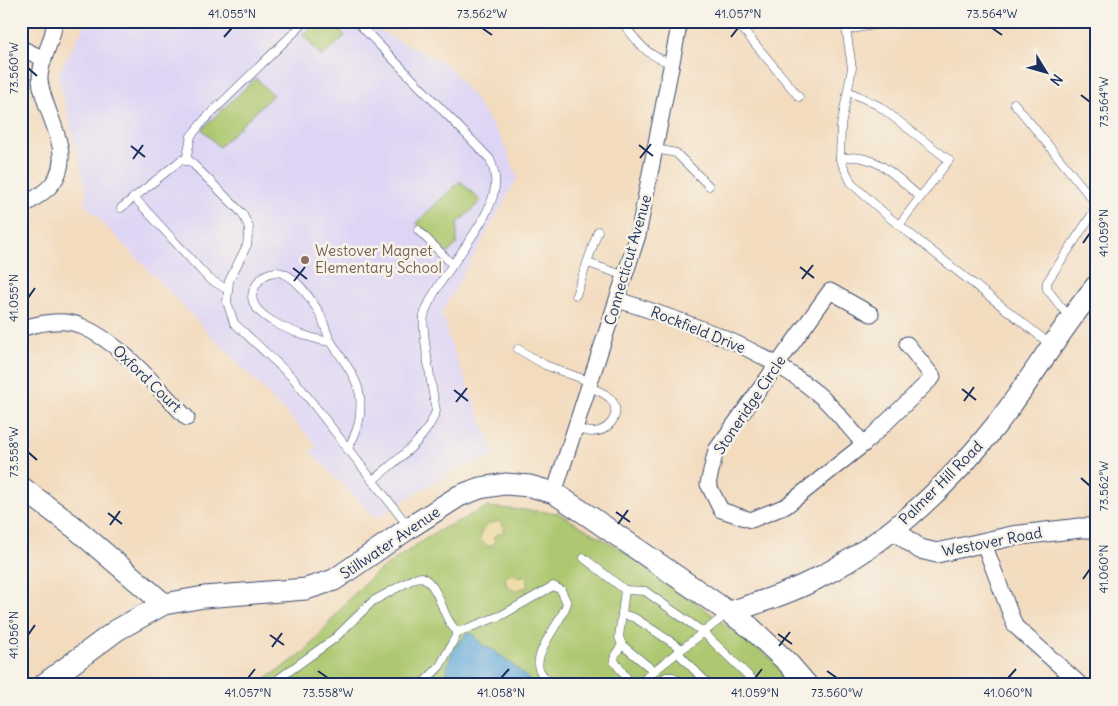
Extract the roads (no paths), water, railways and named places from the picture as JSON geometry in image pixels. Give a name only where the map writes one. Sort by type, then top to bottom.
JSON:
[{"type":"main road","name":"Palmer Hill Road","points":[[730,612],[780,595],[817,579],[878,543],[894,530],[972,455],[998,422],[1070,318],[1097,285]]},
{"type":"main road","name":"Stillwater Avenue","points":[[44,685],[117,630],[164,604],[204,597],[306,589],[334,580],[409,528],[460,496],[480,488],[505,484],[521,485],[554,493],[730,612],[765,640],[807,685]]},
{"type":"main road","points":[[21,486],[74,527],[164,604]]},
{"type":"street","points":[[21,208],[47,189],[58,175],[61,165],[59,145],[40,82],[40,71],[54,36],[56,21]]},
{"type":"street","name":"Connecticut Avenue","points":[[554,493],[577,428],[638,235],[680,21]]},
{"type":"street","points":[[21,48],[44,59]]},
{"type":"street","name":"Stoneridge Circle","points":[[871,314],[830,291],[716,450],[708,484],[721,510],[751,520],[786,506],[864,444],[933,377],[907,344]]},
{"type":"street","name":"Rockfield Drive","points":[[618,300],[717,335],[776,366],[818,394],[864,444]]},
{"type":"street","name":"Oxford Court","points":[[21,329],[47,322],[80,325],[112,344],[187,418]]},
{"type":"street","name":"Westover Road","points":[[894,530],[928,552],[947,552],[1012,536],[1080,528],[1097,528]]},
{"type":"street","points":[[984,544],[1015,626],[1081,685]]},
{"type":"lane","points":[[186,160],[191,136],[205,119],[306,21]]},
{"type":"lane","points":[[356,21],[490,159],[496,178],[494,193],[483,219],[428,305],[423,319],[436,411],[432,423],[425,434],[372,481]]},
{"type":"lane","points":[[621,21],[648,54],[658,60],[673,63]]},
{"type":"lane","points":[[736,21],[799,97]]},
{"type":"lane","points":[[896,21],[845,26],[852,68],[841,126],[840,159],[852,184],[899,225],[1052,345]]},
{"type":"lane","points":[[848,91],[880,106],[949,160],[899,225]]},
{"type":"lane","points":[[1014,103],[1097,206],[1047,282],[1047,289],[1070,318]]},
{"type":"lane","points":[[656,149],[676,153],[710,186]]},
{"type":"lane","points":[[840,159],[852,156],[867,158],[879,163],[920,197]]},
{"type":"lane","points":[[121,208],[174,164],[181,160],[186,160],[190,161],[242,213],[249,227],[247,245],[229,281],[227,302],[234,323],[293,378],[409,528]]},
{"type":"lane","points":[[134,197],[208,278],[228,290]]},
{"type":"lane","points":[[418,230],[454,264]]},
{"type":"lane","points":[[576,295],[598,231]]},
{"type":"lane","points":[[588,264],[625,276]]},
{"type":"lane","points":[[330,342],[310,339],[262,316],[253,303],[253,288],[263,276],[277,272],[293,278],[319,312],[330,342],[348,366],[359,394],[361,417],[358,432],[347,450]]},
{"type":"lane","points":[[518,349],[545,365],[591,384],[612,402],[615,411],[613,421],[601,430],[592,432],[577,428]]},
{"type":"lane","points":[[584,558],[625,590],[645,591],[703,632],[758,685]]},
{"type":"lane","points":[[270,685],[335,638],[374,601],[414,578],[422,577],[430,584],[451,627],[458,632]]},
{"type":"lane","points":[[421,685],[440,666],[458,632],[502,615],[553,586],[562,590],[567,603],[564,613],[542,650],[538,661],[539,670],[551,685]]},
{"type":"lane","points":[[625,590],[619,637],[622,645],[654,671]]},
{"type":"lane","points":[[622,645],[615,655],[614,661],[632,685],[640,683],[730,612]]},
{"type":"lane","points":[[622,614],[635,618],[680,650],[709,685]]},
{"type":"lane","points":[[654,685],[666,677],[673,678],[683,685]]},
{"type":"water","points":[[471,633],[485,647],[492,649],[520,671],[534,685],[454,685],[447,674],[449,660],[465,634]]},
{"type":"place","name":"Westover Magnet Elementary School","points":[[305,260]]}]
